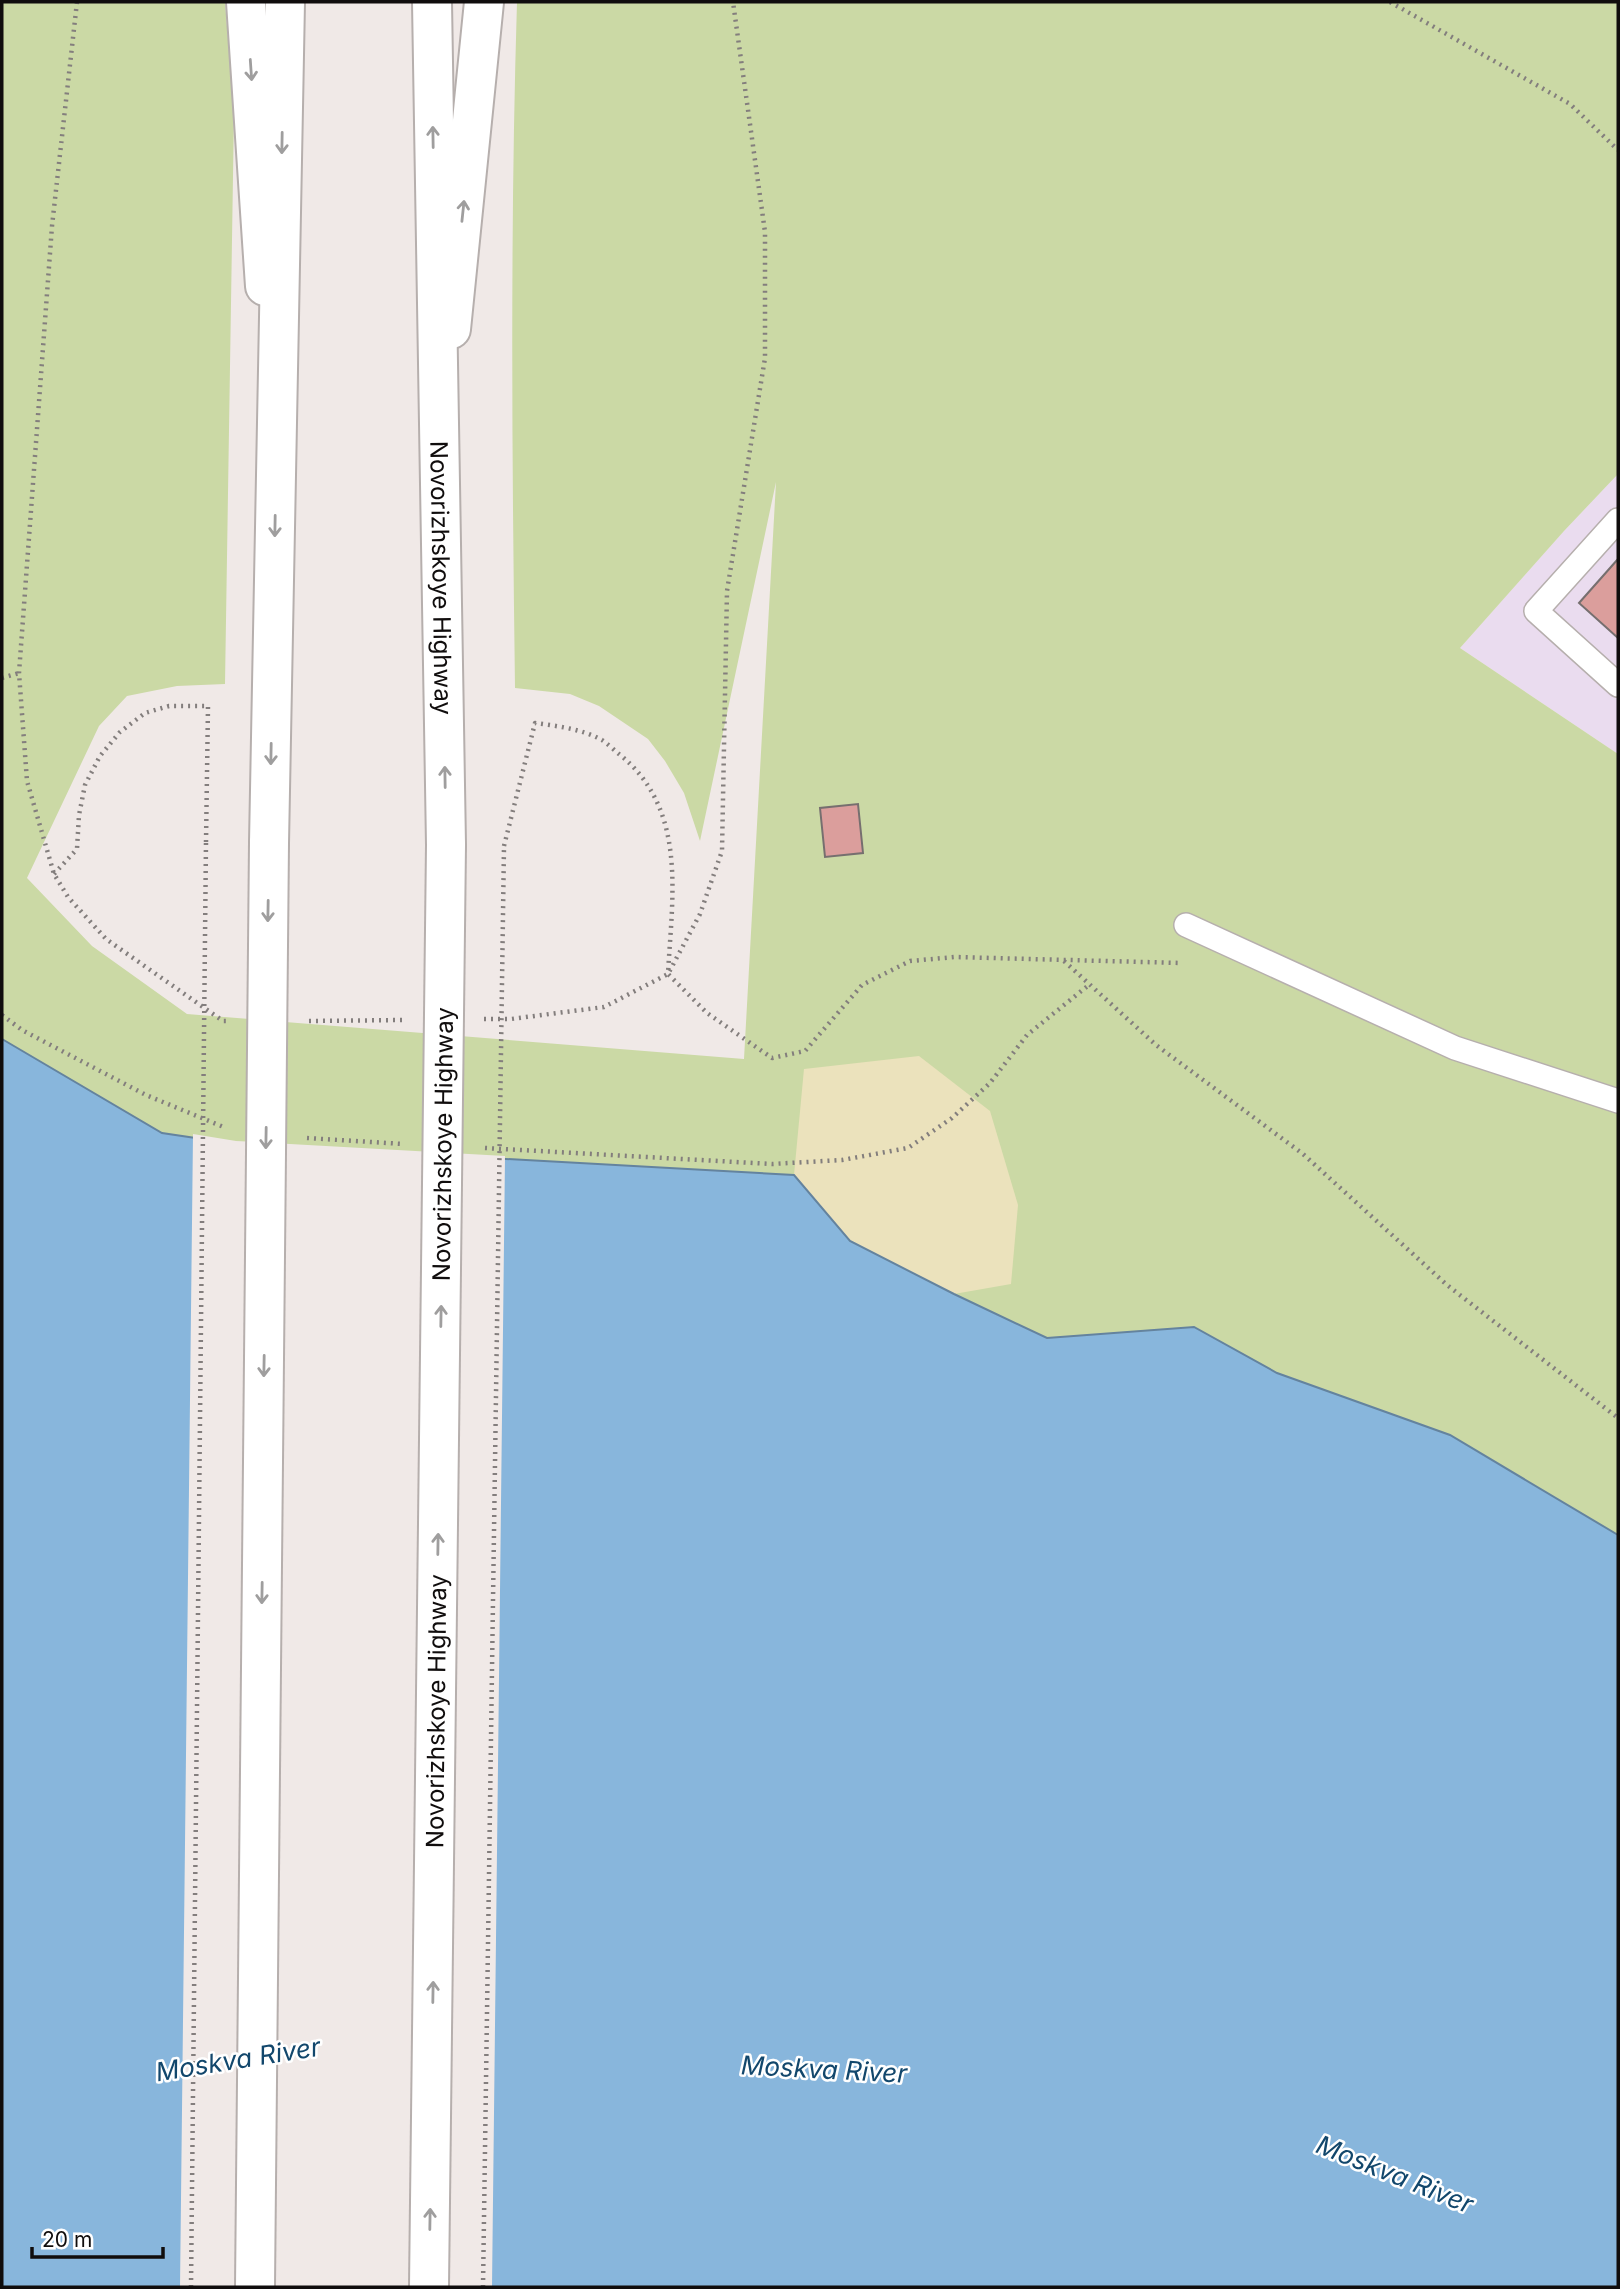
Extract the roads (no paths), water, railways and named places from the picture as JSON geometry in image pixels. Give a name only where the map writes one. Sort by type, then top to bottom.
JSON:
[{"type":"main road","points":[[246,2],[276,458]]},
{"type":"main road","points":[[255,2287],[269,843],[285,2]]},
{"type":"main road","name":"Novorizhskoye Highway","points":[[429,2287],[446,845],[432,2]]},
{"type":"main road","points":[[438,450],[484,2]]},
{"type":"lane","points":[[1618,520],[1536,611],[1618,685]]},
{"type":"lane","points":[[1186,925],[1455,1048],[1618,1101]]},
{"type":"water","name":"Moskva River","points":[[2,1039],[162,1133],[236,1144],[794,1175],[850,1241],[1047,1338],[1194,1327],[1277,1373],[1450,1435],[1618,1535],[1618,2287],[2,2287]]}]
